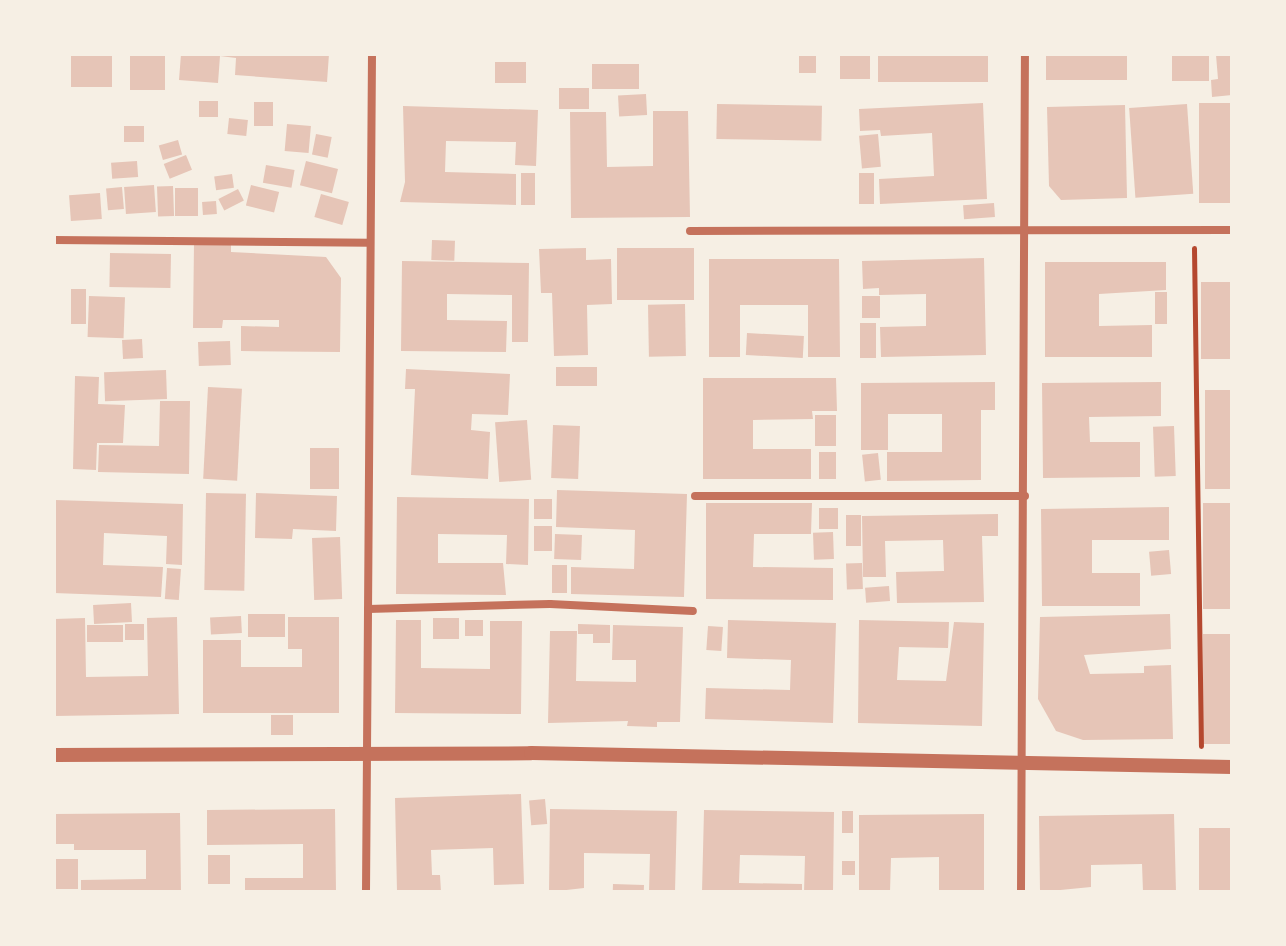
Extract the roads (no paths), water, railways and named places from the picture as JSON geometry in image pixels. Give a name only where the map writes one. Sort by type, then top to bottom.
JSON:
[{"type":"street","points":[[366,892],[372,54]]},
{"type":"street","points":[[1021,892],[1027,228],[1025,54]]},
{"type":"street","points":[[690,231],[1232,230]]},
{"type":"street","points":[[54,240],[370,243]]},
{"type":"street","points":[[695,496],[1025,496]]},
{"type":"street","points":[[368,609],[550,604],[693,611]]},
{"type":"street","points":[[54,755],[366,753],[1232,767]]}]
